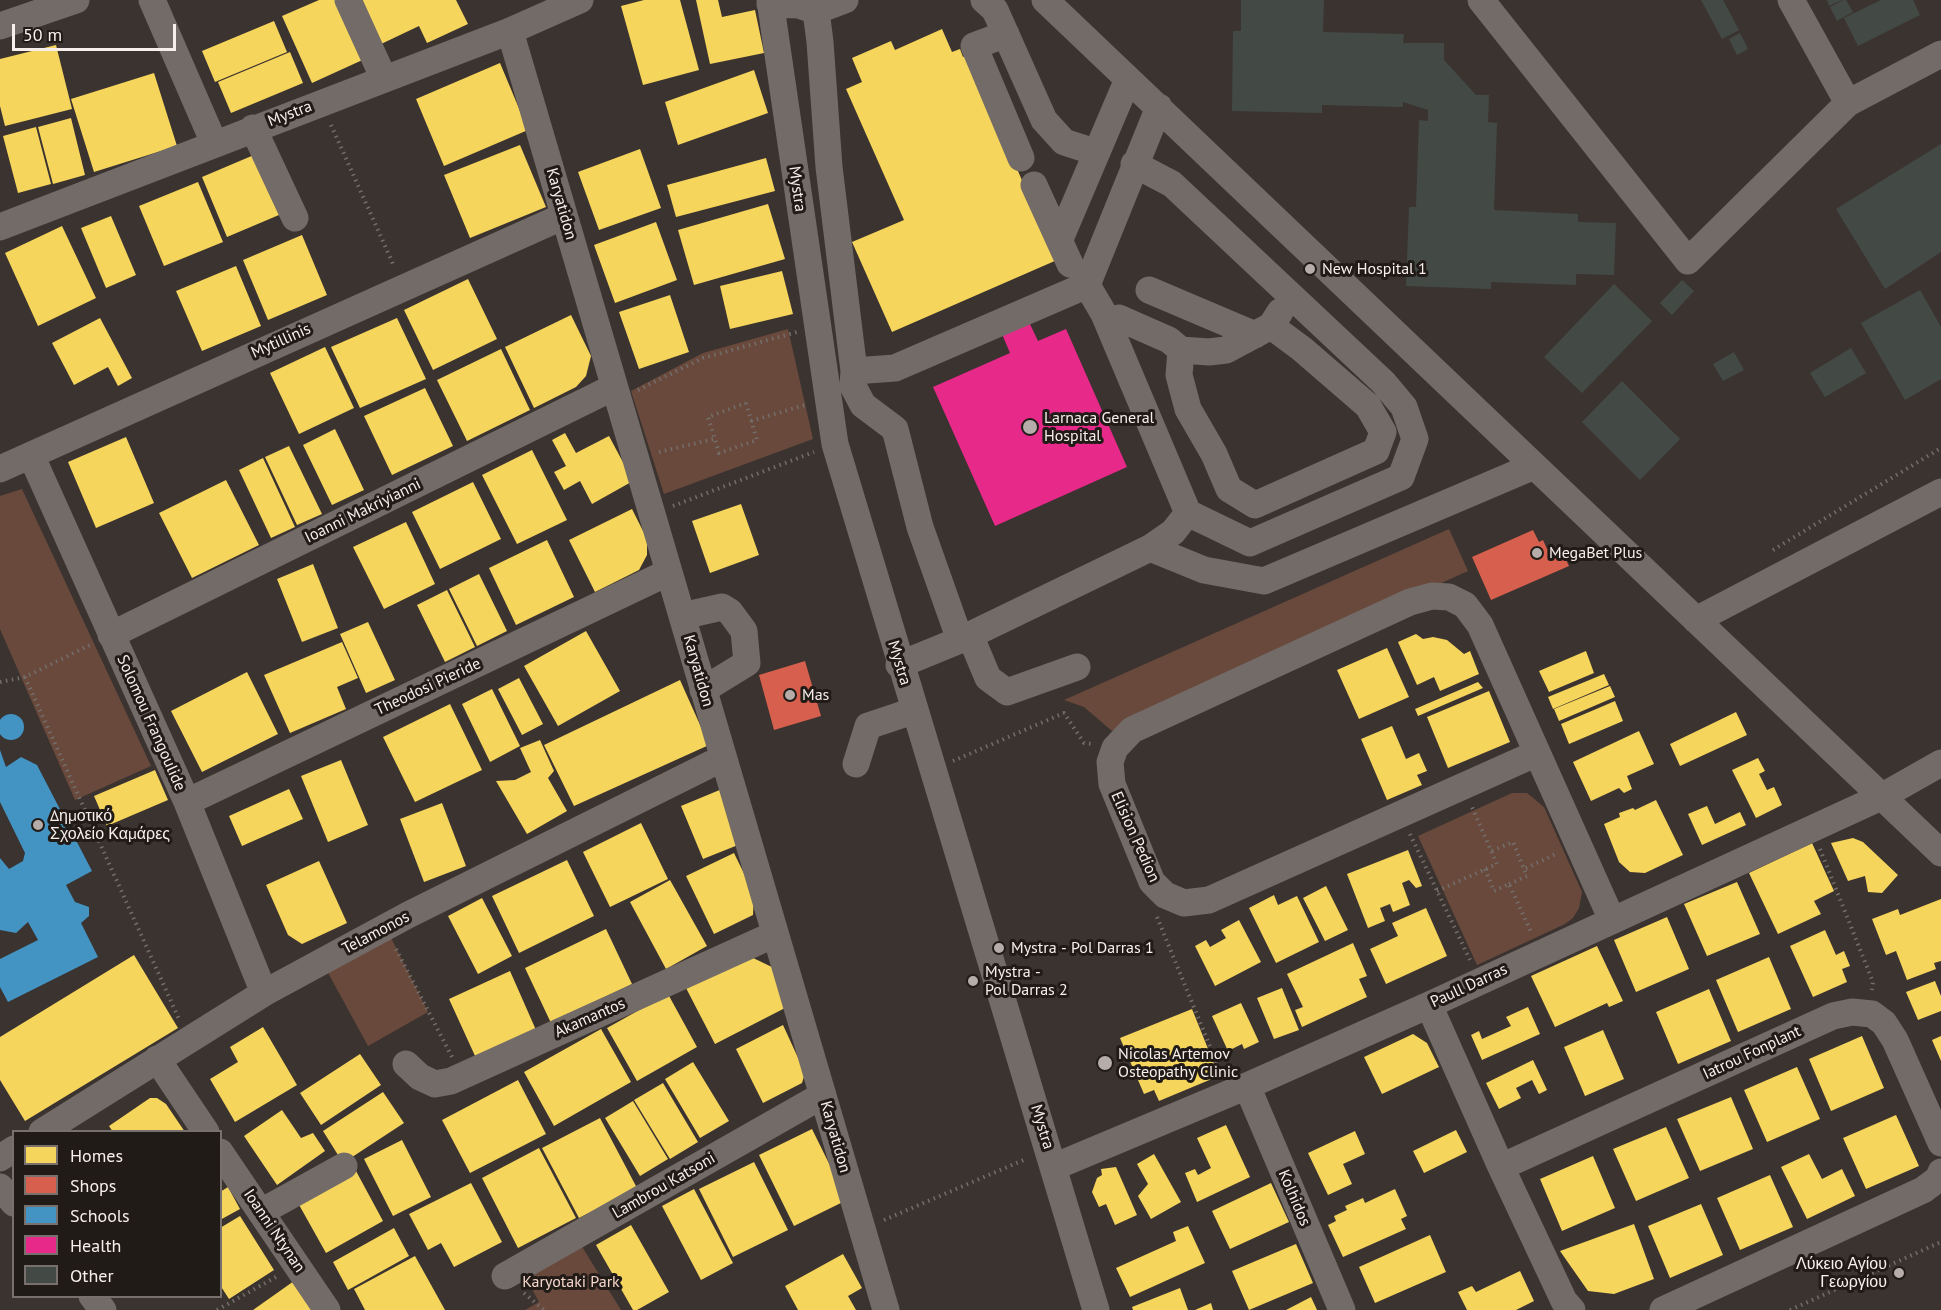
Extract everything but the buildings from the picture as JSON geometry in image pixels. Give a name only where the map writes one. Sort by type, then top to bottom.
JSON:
[{"type":"street","points":[[0,26],[76,0]]},
{"type":"street","points":[[152,0],[214,143]]},
{"type":"street","points":[[348,0],[384,79]]},
{"type":"street","points":[[770,2],[799,5],[816,11],[845,0]]},
{"type":"street","points":[[984,0],[995,10],[1044,120],[1064,142],[1095,152]]},
{"type":"street","points":[[1045,0],[1941,853]]},
{"type":"street","points":[[1481,0],[1688,261],[1848,103],[1941,54]]},
{"type":"street","points":[[1791,0],[1848,103]]},
{"type":"street","name":"Mystra","points":[[1,222],[510,31],[574,1]]},
{"type":"street","name":"Mystra","points":[[770,2],[835,444],[899,665],[1052,1158],[1096,1310]]},
{"type":"street","points":[[816,11],[829,167],[854,371],[853,386],[863,405],[895,429],[902,446],[902,462],[920,527],[965,638],[988,678],[1007,692],[1077,667]]},
{"type":"street","name":"Karyatidon","points":[[510,31],[564,216],[626,389],[652,514],[886,1310]]},
{"type":"street","points":[[1006,34],[974,46],[1021,158]]},
{"type":"street","points":[[1060,239],[1095,152],[1128,79]]},
{"type":"street","points":[[854,371],[895,368],[1079,275],[1134,164],[1159,107]]},
{"type":"street","points":[[253,129],[295,218]]},
{"type":"street","points":[[1034,184],[1079,275],[1104,314],[1188,513],[1250,543],[1401,477],[1415,440],[1404,407],[1383,382],[1172,184],[1134,164]]},
{"type":"street","name":"Mytillinis","points":[[0,469],[403,286],[564,216]]},
{"type":"street","points":[[1149,290],[1263,331],[1302,349],[1368,406],[1383,432],[1376,451],[1255,505],[1229,489],[1214,454],[1188,409],[1179,375],[1181,350]]},
{"type":"street","points":[[1119,318],[1168,340],[1181,350],[1226,350],[1263,331],[1289,295]]},
{"type":"street","name":"Ioanni Makriyianni","points":[[111,635],[626,389]]},
{"type":"street","name":"Solomou Frangoulide","points":[[31,455],[187,802],[264,993]]},
{"type":"street","points":[[1150,548],[1204,570],[1264,581],[1534,466]]},
{"type":"street","points":[[1696,620],[1941,492]]},
{"type":"street","points":[[899,665],[965,638],[1150,548],[1173,532],[1188,513]]},
{"type":"street","name":"Theodosi Pieride","points":[[187,802],[669,572]]},
{"type":"street","points":[[1116,748],[1132,730],[1410,602],[1432,596],[1449,597],[1465,605],[1480,625],[1535,754],[1612,920]]},
{"type":"street","points":[[682,616],[722,607],[730,612],[744,631],[747,663],[704,690]]},
{"type":"street","points":[[856,764],[868,726],[913,711]]},
{"type":"street","name":"Elision Pedion","points":[[1116,748],[1110,762],[1112,784],[1152,882],[1166,895],[1184,903],[1209,900],[1535,754]]},
{"type":"street","name":"Telamonos","points":[[44,1130],[264,993],[385,928],[723,758]]},
{"type":"street","name":"Paull Darras","points":[[1052,1158],[1238,1090],[1429,1005],[1881,797],[1941,763]]},
{"type":"street","name":"Akamantos","points":[[406,1064],[420,1077],[435,1084],[462,1076],[775,933]]},
{"type":"street","points":[[1429,1005],[1501,1167],[1564,1301],[1572,1310]]},
{"type":"street","name":"Iatrou Fonplant","points":[[1501,1167],[1833,1016],[1852,1012],[1869,1014]]},
{"type":"street","points":[[1869,1014],[1884,1023],[1895,1040],[1941,1143]]},
{"type":"street","points":[[157,1059],[205,1130]]},
{"type":"street","name":"Kolhidos","points":[[1238,1090],[1342,1310]]},
{"type":"street","name":"Lambrou Katsoni","points":[[505,1276],[823,1095]]},
{"type":"street","name":"Ioanni Ntynan","points":[[222,1155],[327,1310]]},
{"type":"street","points":[[261,1212],[344,1166]]},
{"type":"street","points":[[1662,1310],[1923,1190],[1938,1179],[1941,1172]]},
{"type":"street","points":[[0,1187],[12,1201]]},
{"type":"path","points":[[321,103],[403,286]]},
{"type":"path","points":[[626,389],[703,358],[797,332]]},
{"type":"path","points":[[751,421],[813,402]]},
{"type":"path","points":[[746,403],[757,440],[719,453],[714,439],[708,417],[746,403]]},
{"type":"path","points":[[658,452],[714,439]]},
{"type":"path","points":[[652,514],[835,444]]},
{"type":"path","points":[[1767,554],[1941,448]]},
{"type":"path","points":[[0,682],[26,677],[111,635]]},
{"type":"path","points":[[26,677],[189,1040]]},
{"type":"path","points":[[933,770],[1064,713],[1083,743],[1116,748]]},
{"type":"path","points":[[1437,891],[1497,864],[1472,807]]},
{"type":"path","points":[[1401,814],[1480,981]]},
{"type":"path","points":[[1812,829],[1873,982],[1869,1014]]},
{"type":"path","points":[[1485,869],[1494,891],[1527,876],[1513,842],[1492,851]]},
{"type":"path","points":[[1524,869],[1568,849]]},
{"type":"path","points":[[1509,884],[1535,941]]},
{"type":"path","points":[[1166,895],[1157,919],[1238,1090]]},
{"type":"path","points":[[385,928],[462,1076]]},
{"type":"path","points":[[862,1230],[1052,1158]]},
{"type":"path","points":[[1790,1310],[1941,1242]]},
{"type":"path","points":[[217,1310],[297,1266]]},
{"type":"green space","points":[[788,329],[813,439],[664,494],[631,391],[703,353]]},
{"type":"green space","points":[[22,489],[151,766],[75,800],[0,629],[0,496]]},
{"type":"green space","points":[[1449,529],[1468,571],[1112,731],[1084,707],[1064,700]]},
{"type":"green space","points":[[1512,793],[1527,793],[1544,807],[1582,892],[1579,908],[1573,918],[1565,924],[1477,965],[1418,836]]},
{"type":"green space","points":[[391,938],[428,1012],[368,1046],[327,971]]},
{"type":"green space","name":"Karyotaki Park","points":[[581,1245],[621,1310],[525,1310],[539,1302],[525,1276]]},
{"type":"place","name":"New Hospital 1","points":[[1310,269]]},
{"type":"place","name":"Larnaca General Hospital","points":[[1030,427]]},
{"type":"place","name":"MegaBet Plus","points":[[1537,553]]},
{"type":"place","name":"Mas","points":[[790,695]]},
{"type":"place","name":"Δημοτικό Σχολείο Καμάρες","points":[[38,825]]},
{"type":"place","name":"Mystra - Pol Darras 1","points":[[999,948]]},
{"type":"place","name":"Mystra - Pol Darras 2","points":[[973,981]]},
{"type":"place","name":"Nicolas Artemov Osteopathy Clinic","points":[[1105,1063]]},
{"type":"place","name":"Λύκειο Αγίου Γεωργίου","points":[[1899,1273]]}]
